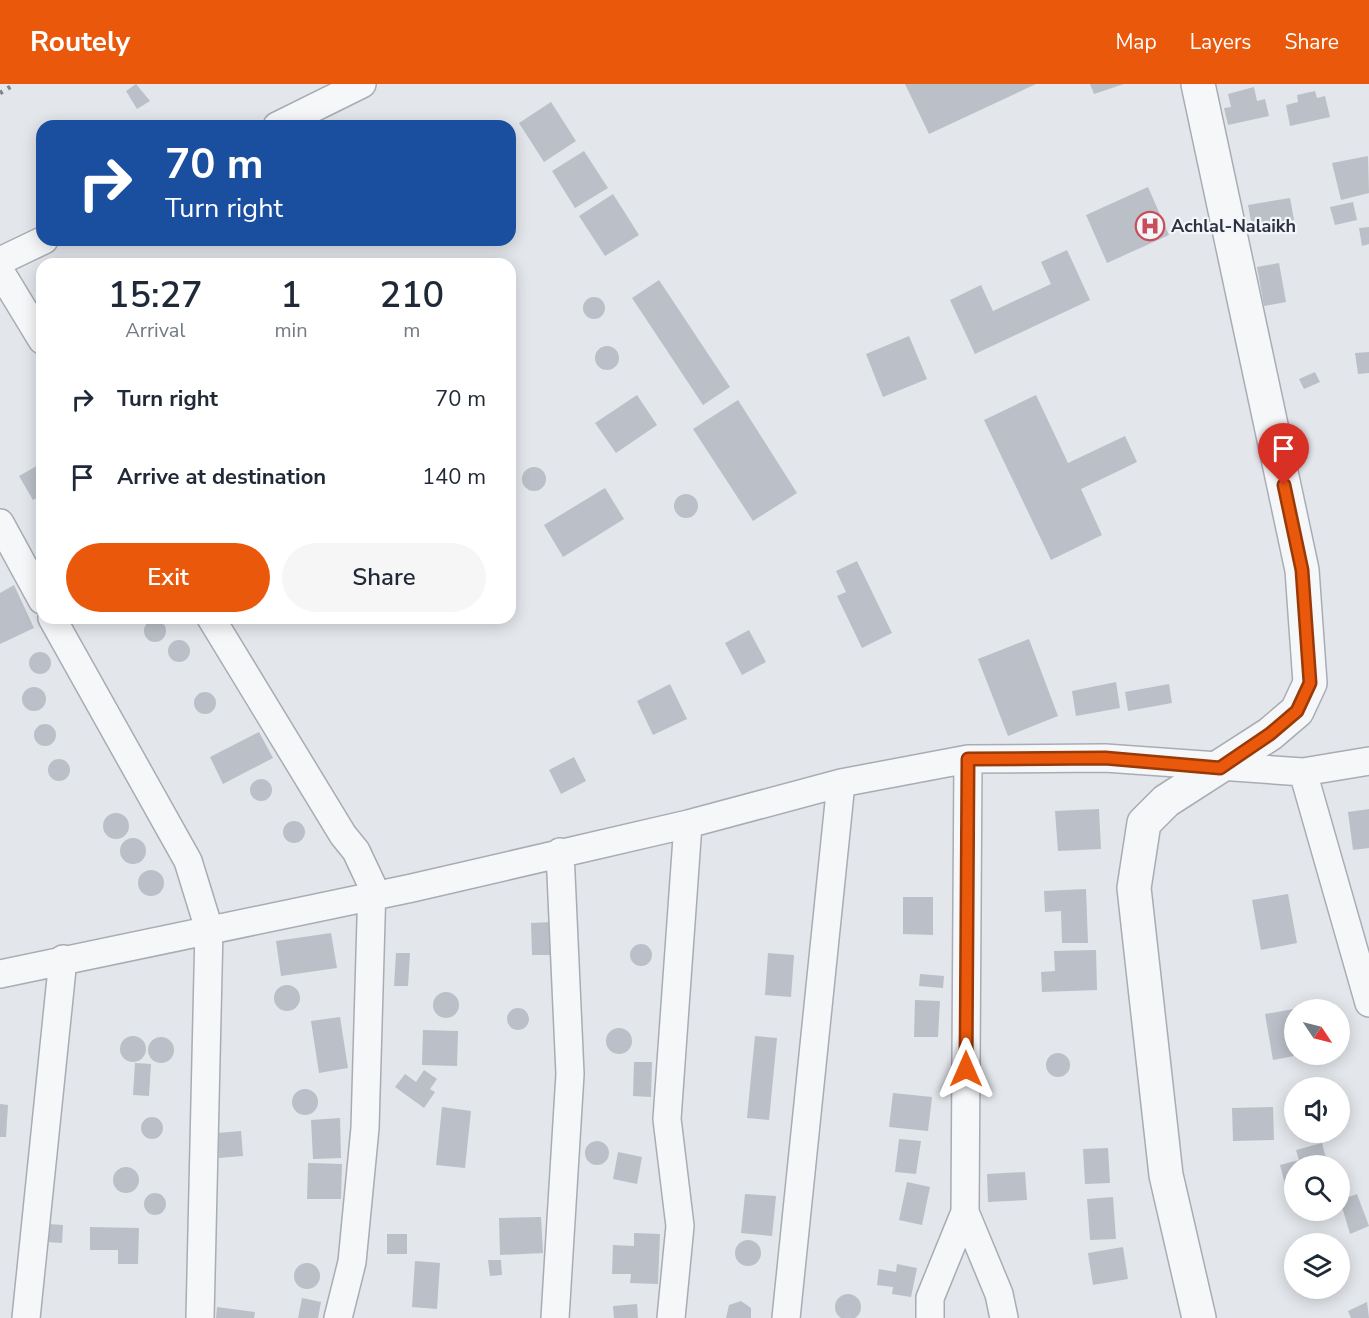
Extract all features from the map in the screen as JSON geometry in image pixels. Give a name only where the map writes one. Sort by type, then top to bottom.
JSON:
[{"type":"street","points":[[288,120],[362,84]]},
{"type":"street","points":[[1198,84],[1302,570],[1310,683],[1297,711],[1270,734],[1166,801],[1144,823],[1134,888],[1166,1175],[1199,1318]]},
{"type":"street","points":[[0,261],[36,244]]},
{"type":"street","points":[[0,271],[36,330]]},
{"type":"street","points":[[0,523],[36,589]]},
{"type":"street","points":[[55,624],[188,861],[209,929],[200,1318]]},
{"type":"street","points":[[215,624],[356,852],[367,871],[373,896],[365,1128],[352,1262],[338,1318]]},
{"type":"street","points":[[0,974],[373,896],[688,824],[841,783],[968,759],[1105,758],[1220,768],[1303,772],[1369,761]]},
{"type":"street","points":[[930,1318],[930,1298],[964,1212],[968,759]]},
{"type":"street","points":[[1303,772],[1369,1003]]},
{"type":"street","points":[[786,1318],[841,783]]},
{"type":"street","points":[[670,1318],[680,1226],[667,1119],[688,824]]},
{"type":"street","points":[[555,1318],[570,1074],[560,852]]},
{"type":"street","points":[[26,1318],[63,959]]},
{"type":"street","points":[[964,1212],[999,1294],[1004,1318]]},
{"type":"building","points":[[136,84],[150,101],[137,109],[126,91]]},
{"type":"building","points":[[905,84],[1036,84],[929,134]]},
{"type":"building","points":[[1090,84],[1124,84],[1094,94]]},
{"type":"building","points":[[1254,87],[1257,101],[1265,99],[1269,116],[1228,125],[1224,108],[1231,107],[1228,94]]},
{"type":"building","points":[[1315,91],[1317,98],[1325,96],[1330,117],[1290,126],[1286,105],[1298,102],[1297,95]]},
{"type":"building","points":[[551,102],[576,141],[544,162],[519,123]]},
{"type":"building","points":[[584,151],[608,188],[575,208],[552,171]]},
{"type":"building","points":[[1368,156],[1369,193],[1341,200],[1332,163]]},
{"type":"building","points":[[1148,187],[1169,235],[1107,263],[1086,215]]},
{"type":"building","points":[[613,194],[639,235],[605,256],[579,216]]},
{"type":"building","points":[[1290,198],[1294,220],[1252,227],[1248,205]]},
{"type":"building","points":[[1353,202],[1357,220],[1335,225],[1330,207]]},
{"type":"building","points":[[1369,227],[1369,244],[1362,246],[1359,228]]},
{"type":"building","points":[[1067,250],[1090,300],[975,354],[950,300],[981,285],[993,311],[1051,284],[1041,262]]},
{"type":"building","points":[[1279,263],[1286,302],[1264,306],[1257,267]]},
{"type":"building","points":[[659,280],[730,387],[703,405],[632,298]]},
{"type":"building","points":[[590,297],[598,297],[605,304],[605,312],[598,319],[590,319],[583,312],[583,304]]},
{"type":"building","points":[[909,336],[927,379],[883,397],[866,354]]},
{"type":"building","points":[[607,346],[615,350],[619,358],[615,366],[607,370],[599,366],[595,358],[599,350]]},
{"type":"building","points":[[1369,352],[1369,373],[1358,374],[1355,353]]},
{"type":"building","points":[[1315,372],[1320,382],[1304,389],[1299,379]]},
{"type":"building","points":[[637,395],[657,425],[616,453],[595,423]]},
{"type":"building","points":[[1036,395],[1068,463],[1125,436],[1137,462],[1081,489],[1102,535],[1051,560],[984,420]]},
{"type":"building","points":[[738,400],[797,493],[753,521],[693,429]]},
{"type":"building","points":[[36,466],[36,498],[33,500],[19,476]]},
{"type":"building","points":[[534,467],[543,470],[546,479],[543,488],[534,491],[525,488],[522,479],[525,470]]},
{"type":"building","points":[[605,488],[624,519],[563,557],[544,525]]},
{"type":"building","points":[[686,494],[695,497],[698,506],[695,515],[686,518],[677,515],[674,506],[677,497]]},
{"type":"building","points":[[857,561],[892,633],[862,648],[837,596],[846,592],[836,571]]},
{"type":"building","points":[[14,585],[34,628],[0,644],[0,593]]},
{"type":"building","points":[[146,624],[164,624],[166,635],[159,642],[151,642],[144,635]]},
{"type":"building","points":[[749,630],[766,662],[742,675],[725,643]]},
{"type":"building","points":[[1029,639],[1058,716],[1008,736],[978,659]]},
{"type":"building","points":[[175,640],[183,640],[190,647],[190,655],[183,662],[175,662],[168,655],[168,647]]},
{"type":"building","points":[[36,652],[44,652],[51,659],[51,667],[44,674],[36,674],[29,667],[29,659]]},
{"type":"building","points":[[1116,682],[1120,708],[1076,716],[1072,691]]},
{"type":"building","points":[[670,684],[687,719],[653,735],[637,701]]},
{"type":"building","points":[[1169,684],[1172,703],[1128,711],[1125,692]]},
{"type":"building","points":[[34,687],[42,691],[46,699],[42,707],[34,711],[26,707],[22,699],[26,691]]},
{"type":"building","points":[[201,692],[209,692],[216,699],[216,707],[209,714],[201,714],[194,707],[194,699]]},
{"type":"building","points":[[41,724],[49,724],[56,731],[56,739],[49,746],[41,746],[34,739],[34,731]]},
{"type":"building","points":[[259,732],[273,758],[223,784],[210,757]]},
{"type":"building","points":[[574,757],[586,781],[561,794],[549,770]]},
{"type":"building","points":[[59,759],[67,762],[70,770],[67,778],[59,781],[51,778],[48,770],[51,762]]},
{"type":"building","points":[[257,779],[265,779],[272,786],[272,794],[265,801],[257,801],[250,794],[250,786]]},
{"type":"building","points":[[1099,809],[1101,849],[1058,851],[1055,811]]},
{"type":"building","points":[[1369,809],[1369,848],[1353,850],[1348,812]]},
{"type":"building","points":[[116,813],[125,817],[129,826],[125,835],[116,839],[107,835],[103,826],[107,817]]},
{"type":"building","points":[[290,821],[298,821],[305,828],[305,836],[298,843],[290,843],[283,836],[283,828]]},
{"type":"building","points":[[133,838],[142,842],[146,851],[142,860],[133,864],[124,860],[120,851],[124,842]]},
{"type":"building","points":[[151,870],[160,874],[164,883],[160,892],[151,896],[142,892],[138,883],[142,874]]},
{"type":"building","points":[[1086,889],[1088,943],[1062,943],[1061,911],[1045,912],[1044,891]]},
{"type":"building","points":[[1288,894],[1297,943],[1261,950],[1252,900]]},
{"type":"building","points":[[903,897],[933,897],[933,935],[903,934]]},
{"type":"building","points":[[552,922],[554,955],[532,955],[531,923]]},
{"type":"building","points":[[331,933],[337,968],[281,976],[276,941]]},
{"type":"building","points":[[641,944],[651,951],[652,955],[645,965],[641,966],[631,959],[630,955],[637,945]]},
{"type":"building","points":[[1096,950],[1097,990],[1042,992],[1041,972],[1055,971],[1054,951]]},
{"type":"building","points":[[396,953],[410,953],[408,986],[394,986]]},
{"type":"building","points":[[768,953],[794,955],[791,997],[765,995]]},
{"type":"building","points":[[920,974],[944,976],[943,988],[919,986]]},
{"type":"building","points":[[287,985],[296,989],[300,998],[296,1007],[287,1011],[278,1007],[274,998],[278,989]]},
{"type":"building","points":[[446,992],[455,996],[459,1005],[455,1014],[446,1018],[437,1014],[433,1005],[437,996]]},
{"type":"building","points":[[915,1000],[940,1001],[938,1037],[914,1037]]},
{"type":"building","points":[[518,1008],[528,1015],[529,1019],[522,1029],[518,1030],[508,1023],[507,1019],[514,1009]]},
{"type":"building","points":[[1284,1011],[1284,1058],[1273,1060],[1265,1014]]},
{"type":"building","points":[[340,1017],[348,1068],[319,1073],[311,1021]]},
{"type":"building","points":[[619,1028],[628,1032],[632,1041],[628,1050],[619,1054],[610,1050],[606,1041],[610,1032]]},
{"type":"building","points":[[423,1030],[458,1031],[457,1066],[422,1065]]},
{"type":"building","points":[[133,1036],[142,1040],[146,1049],[142,1058],[133,1062],[124,1058],[120,1049],[124,1040]]},
{"type":"building","points":[[755,1036],[777,1038],[769,1120],[747,1118]]},
{"type":"building","points":[[161,1037],[170,1041],[174,1050],[170,1059],[161,1063],[152,1059],[148,1050],[152,1041]]},
{"type":"building","points":[[1058,1053],[1067,1056],[1070,1065],[1067,1074],[1058,1077],[1049,1074],[1046,1065],[1049,1056]]},
{"type":"building","points":[[634,1062],[652,1062],[651,1097],[633,1096]]},
{"type":"building","points":[[135,1063],[151,1064],[149,1096],[133,1095]]},
{"type":"building","points":[[424,1070],[437,1079],[430,1089],[435,1092],[424,1108],[395,1087],[405,1074],[416,1082]]},
{"type":"building","points":[[305,1089],[314,1093],[318,1102],[314,1111],[305,1115],[296,1111],[292,1102],[296,1093]]},
{"type":"building","points":[[893,1093],[932,1097],[928,1131],[889,1127]]},
{"type":"building","points":[[0,1104],[8,1105],[6,1137],[0,1137]]},
{"type":"building","points":[[442,1107],[471,1111],[465,1168],[436,1165]]},
{"type":"building","points":[[1273,1107],[1274,1140],[1233,1141],[1232,1108]]},
{"type":"building","points":[[152,1117],[160,1120],[163,1128],[160,1136],[152,1139],[144,1136],[141,1128],[144,1120]]},
{"type":"building","points":[[340,1118],[341,1158],[313,1159],[311,1120]]},
{"type":"building","points":[[241,1131],[243,1156],[219,1158],[217,1133]]},
{"type":"building","points":[[899,1139],[921,1141],[916,1174],[895,1172]]},
{"type":"building","points":[[597,1141],[606,1144],[609,1153],[606,1162],[597,1165],[588,1162],[585,1153],[588,1144]]},
{"type":"building","points":[[1322,1143],[1325,1155],[1298,1155],[1296,1150]]},
{"type":"building","points":[[1108,1148],[1110,1183],[1085,1184],[1083,1149]]},
{"type":"building","points":[[618,1152],[642,1157],[637,1184],[613,1179]]},
{"type":"building","points":[[308,1163],[342,1164],[341,1199],[307,1199]]},
{"type":"building","points":[[1284,1164],[1284,1180],[1280,1165]]},
{"type":"building","points":[[126,1167],[135,1171],[139,1180],[135,1189],[126,1193],[117,1189],[113,1180],[117,1171]]},
{"type":"building","points":[[1025,1172],[1027,1200],[988,1202],[987,1174]]},
{"type":"building","points":[[907,1182],[930,1187],[922,1225],[899,1220]]},
{"type":"building","points":[[151,1193],[159,1193],[166,1200],[166,1208],[159,1215],[151,1215],[144,1208],[144,1200]]},
{"type":"building","points":[[745,1194],[776,1196],[772,1236],[741,1233]]},
{"type":"building","points":[[1357,1194],[1369,1226],[1350,1234],[1346,1221],[1350,1221],[1350,1196]]},
{"type":"building","points":[[1113,1197],[1116,1239],[1090,1240],[1087,1199]]},
{"type":"building","points":[[541,1217],[543,1253],[500,1255],[499,1218]]},
{"type":"building","points":[[49,1224],[63,1225],[62,1243],[47,1242]]},
{"type":"building","points":[[90,1227],[139,1228],[138,1264],[118,1264],[118,1250],[90,1250]]},
{"type":"building","points":[[634,1233],[660,1234],[658,1284],[630,1283],[631,1274],[612,1274],[613,1245],[634,1246]]},
{"type":"building","points":[[387,1234],[407,1234],[407,1254],[387,1254]]},
{"type":"building","points":[[748,1240],[758,1243],[761,1253],[758,1263],[748,1266],[738,1263],[735,1253],[738,1243]]},
{"type":"building","points":[[1123,1247],[1128,1279],[1093,1285],[1088,1253]]},
{"type":"building","points":[[488,1260],[501,1260],[502,1275],[490,1276]]},
{"type":"building","points":[[415,1261],[440,1263],[437,1309],[412,1307]]},
{"type":"building","points":[[307,1263],[316,1267],[320,1276],[316,1285],[307,1289],[298,1285],[294,1276],[298,1267]]},
{"type":"building","points":[[897,1264],[917,1268],[911,1297],[892,1294],[893,1287],[877,1285],[879,1269],[896,1272]]},
{"type":"building","points":[[843,1295],[853,1295],[860,1302],[860,1312],[853,1319],[843,1319],[836,1312],[836,1302]]},
{"type":"building","points":[[302,1298],[321,1302],[318,1318],[298,1318]]},
{"type":"building","points":[[741,1301],[751,1308],[751,1318],[726,1318],[729,1305]]},
{"type":"building","points":[[1367,1302],[1369,1318],[1351,1318],[1348,1311]]},
{"type":"building","points":[[637,1304],[638,1318],[614,1318],[613,1306]]},
{"type":"building","points":[[217,1307],[255,1312],[254,1318],[216,1318]]},
{"type":"railway","points":[[0,93],[15,84]]},
{"type":"place","name":"Achlal-Nalaikh","points":[[1150,226]]},
{"type":"route","points":[[966,1069],[968,759],[1105,758],[1220,768],[1270,734],[1297,711],[1310,683],[1302,570],[1284,485]]}]
